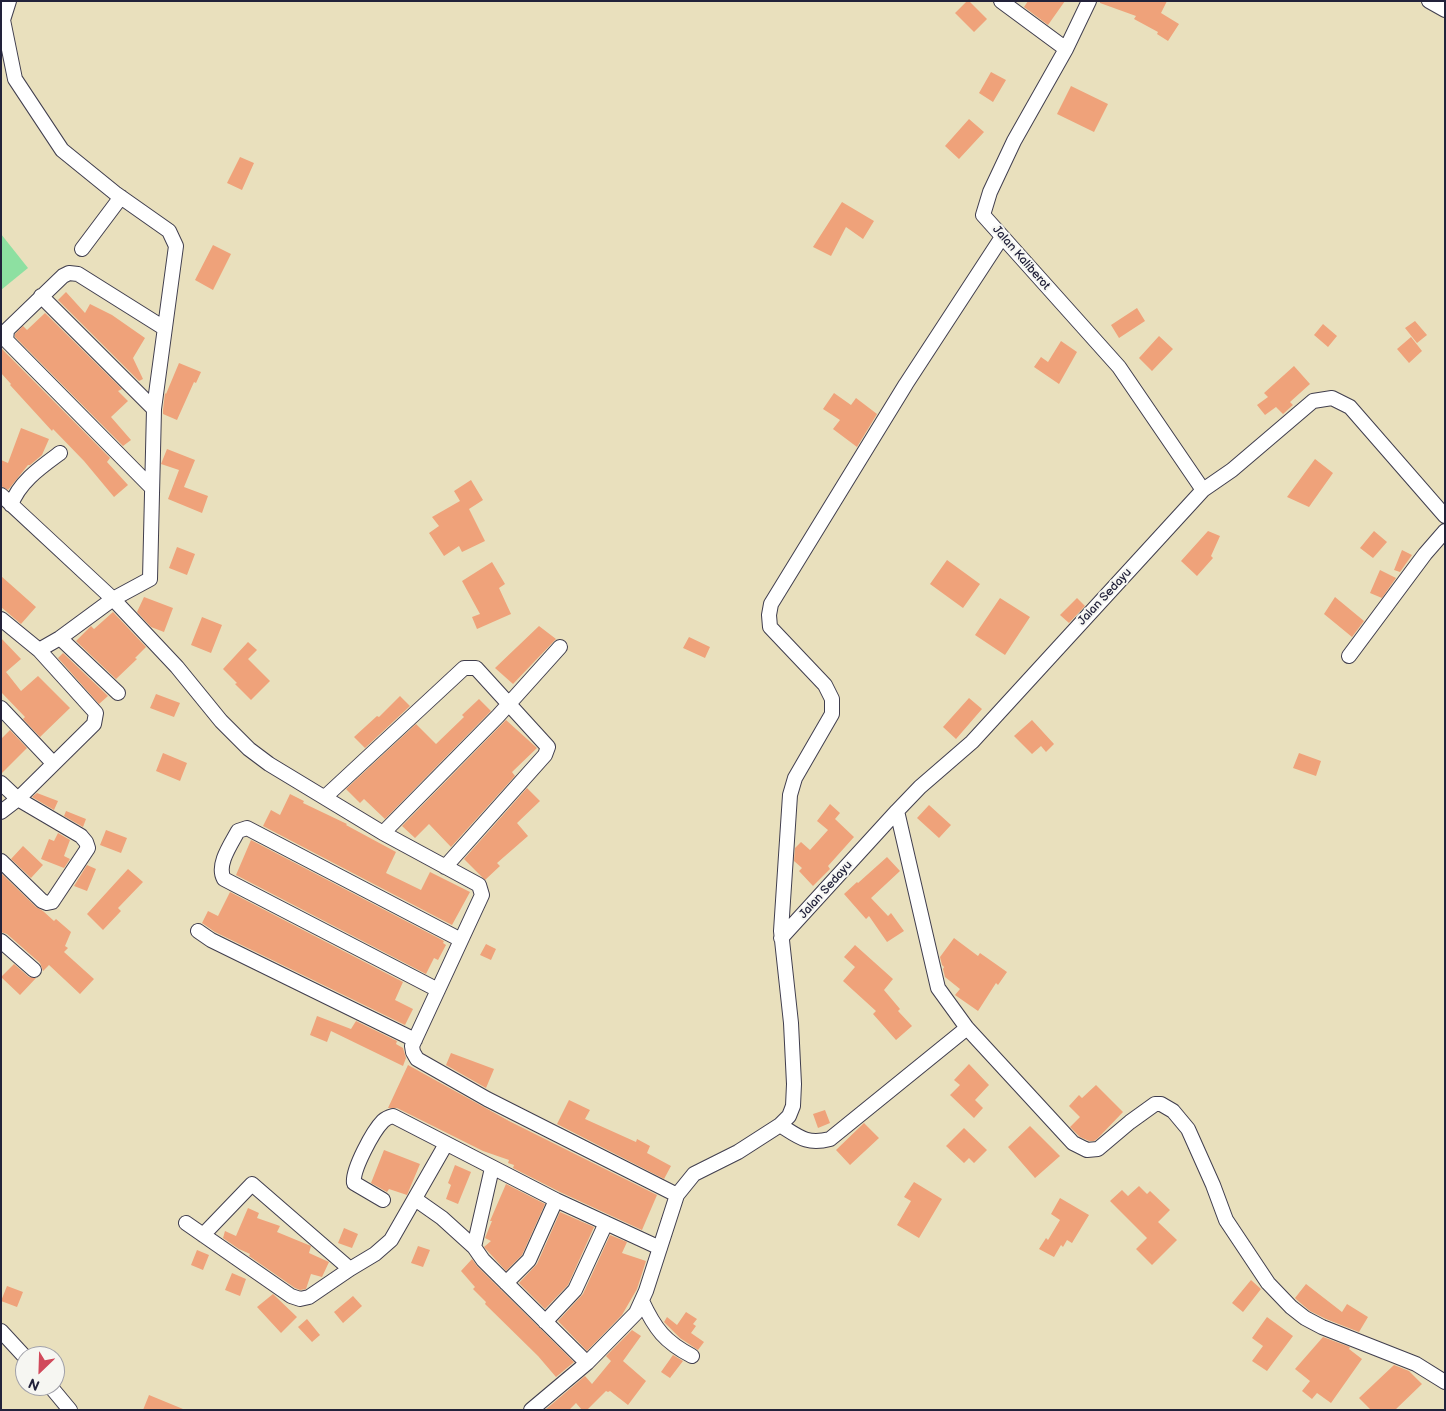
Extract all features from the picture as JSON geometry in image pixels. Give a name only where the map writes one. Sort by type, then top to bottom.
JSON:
[{"type":"street","points":[[9,1],[3,20],[15,79],[62,150],[121,197],[170,231],[176,246],[154,408],[150,579],[113,599],[60,638],[39,650]]},
{"type":"street","points":[[1001,1],[1066,49]]},
{"type":"street","name":"Jalan Kaliberot","points":[[1089,1],[1066,49],[1014,141],[990,192],[983,215],[1119,367],[1203,490]]},
{"type":"street","points":[[1428,1],[1445,10]]},
{"type":"street","points":[[82,249],[121,197]]},
{"type":"street","points":[[531,1410],[587,1364],[636,1313],[642,1301],[677,1195],[694,1174],[738,1152],[780,1125],[789,1116],[793,1106],[794,1084],[791,1024],[781,938],[791,786],[832,714],[832,699],[825,685],[770,627],[769,615],[771,604],[906,384],[1002,237]]},
{"type":"street","points":[[152,488],[6,340],[7,330],[62,276],[70,273],[78,274],[164,328]]},
{"type":"street","points":[[41,296],[154,408]]},
{"type":"street","name":"Jalan Sedayu","points":[[781,938],[920,787],[972,742],[1203,490],[1232,470],[1313,401],[1332,398],[1350,407],[1445,516]]},
{"type":"street","points":[[60,453],[32,474],[14,497],[6,500],[113,599],[177,667],[220,721],[249,749],[269,764],[384,833],[479,885],[482,895],[412,1046],[417,1059],[487,1099],[677,1195]]},
{"type":"street","points":[[1349,656],[1425,554],[1445,531]]},
{"type":"street","points":[[1,619],[39,650],[96,712],[94,724],[18,800],[1,812]]},
{"type":"street","points":[[60,638],[118,694]]},
{"type":"street","points":[[384,833],[509,704],[560,647]]},
{"type":"street","points":[[325,797],[464,668],[476,668],[548,747],[545,755],[444,867]]},
{"type":"street","points":[[1,708],[53,763]]},
{"type":"street","points":[[1,783],[18,800],[81,836],[88,848],[52,902],[47,903],[1,861]]},
{"type":"street","points":[[897,811],[938,988],[967,1028],[1073,1143],[1087,1150],[1098,1149],[1155,1104],[1161,1104],[1173,1111],[1188,1129],[1226,1220],[1268,1283],[1291,1307],[1305,1318],[1322,1327],[1416,1364],[1445,1382]]},
{"type":"street","points":[[438,990],[224,880],[221,868],[233,840],[238,831],[247,828],[461,940]]},
{"type":"street","points":[[198,932],[415,1040]]},
{"type":"street","points":[[1,942],[34,970]]},
{"type":"street","points":[[780,1125],[803,1140],[818,1142],[830,1139],[967,1028]]},
{"type":"street","points":[[383,1200],[358,1186],[353,1179],[358,1161],[383,1121],[390,1117],[396,1117],[556,1200],[660,1248]]},
{"type":"street","points":[[186,1223],[291,1296],[309,1297],[375,1254],[391,1240],[446,1144]]},
{"type":"street","points":[[474,1247],[492,1168]]},
{"type":"street","points":[[203,1235],[252,1184],[350,1269]]},
{"type":"street","points":[[415,1199],[442,1218],[474,1247],[483,1260],[587,1364]]},
{"type":"street","points":[[506,1283],[529,1260],[556,1200]]},
{"type":"street","points":[[545,1322],[575,1290],[606,1223]]},
{"type":"street","points":[[642,1301],[660,1333],[673,1345],[692,1356]]},
{"type":"street","points":[[1,1331],[15,1346]]},
{"type":"street","points":[[58,1396],[70,1410]]},
{"type":"green space","points":[[1,234],[28,268],[1,290]]},
{"type":"building","points":[[967,1],[987,19],[974,32],[955,13]]},
{"type":"building","points":[[1028,1],[1065,1],[1048,25],[1024,7]]},
{"type":"building","points":[[1100,1],[1167,1],[1161,13],[1179,24],[1168,41],[1157,34],[1158,32],[1134,19],[1136,16],[1100,3]]},
{"type":"building","points":[[991,72],[1006,80],[993,102],[979,93]]},
{"type":"building","points":[[1071,86],[1108,104],[1094,132],[1057,114]]},
{"type":"building","points":[[969,119],[984,132],[959,159],[945,146]]},
{"type":"building","points":[[240,157],[254,163],[242,190],[227,183]]},
{"type":"building","points":[[842,202],[874,221],[863,239],[846,227],[831,256],[813,247]]},
{"type":"building","points":[[213,245],[231,254],[213,290],[195,280]]},
{"type":"building","points":[[66,292],[85,313],[90,304],[112,315],[145,338],[133,358],[143,379],[139,381],[58,300]]},
{"type":"building","points":[[1137,308],[1145,321],[1119,338],[1111,325]]},
{"type":"building","points":[[45,313],[122,389],[118,391],[128,401],[111,417],[131,440],[123,446],[15,337],[15,334],[23,326],[27,330]]},
{"type":"building","points":[[1415,321],[1427,335],[1417,343],[1405,328]]},
{"type":"building","points":[[1323,324],[1337,336],[1328,347],[1314,335]]},
{"type":"building","points":[[1159,336],[1173,349],[1152,371],[1139,358]]},
{"type":"building","points":[[1411,337],[1422,351],[1409,363],[1397,349]]},
{"type":"building","points":[[1061,341],[1077,352],[1059,384],[1034,367],[1041,357],[1048,362]]},
{"type":"building","points":[[1,348],[110,458],[107,462],[128,485],[114,497],[84,461],[53,429],[52,431],[10,385],[1,373]]},
{"type":"building","points":[[179,363],[201,372],[196,383],[194,382],[177,420],[163,414],[163,410],[165,393]]},
{"type":"building","points":[[1294,366],[1310,384],[1290,402],[1293,405],[1283,414],[1276,407],[1265,415],[1257,405],[1268,397],[1264,393]]},
{"type":"building","points":[[834,393],[851,405],[856,398],[877,414],[857,447],[833,429],[840,420],[823,409]]},
{"type":"building","points":[[21,428],[49,439],[42,455],[28,465],[8,490],[1,486],[1,460],[8,463]]},
{"type":"building","points":[[167,449],[195,460],[184,487],[208,496],[202,513],[168,499],[179,470],[161,464]]},
{"type":"building","points":[[1315,459],[1333,473],[1309,507],[1287,497]]},
{"type":"building","points":[[471,480],[483,500],[469,509],[485,541],[462,552],[459,546],[444,556],[429,533],[439,526],[432,517],[460,501],[454,491]]},
{"type":"building","points":[[1208,531],[1220,536],[1211,556],[1213,558],[1197,576],[1181,561]]},
{"type":"building","points":[[1374,531],[1387,542],[1373,558],[1360,548]]},
{"type":"building","points":[[177,547],[195,554],[187,575],[169,568]]},
{"type":"building","points":[[1402,550],[1412,555],[1400,572],[1394,570]]},
{"type":"building","points":[[947,560],[980,584],[963,608],[930,584]]},
{"type":"building","points":[[492,562],[505,584],[499,588],[511,614],[477,629],[472,617],[480,614],[462,581]]},
{"type":"building","points":[[1380,570],[1396,578],[1382,598],[1370,593]]},
{"type":"building","points":[[1,576],[36,607],[21,624],[1,607]]},
{"type":"building","points":[[144,597],[173,608],[164,632],[151,627],[137,612]]},
{"type":"building","points":[[1335,597],[1364,621],[1352,637],[1324,614]]},
{"type":"building","points":[[1000,598],[1030,617],[1005,655],[975,635]]},
{"type":"building","points":[[1077,598],[1085,606],[1069,623],[1060,615]]},
{"type":"building","points":[[113,612],[146,647],[135,658],[137,659],[116,679],[76,641],[91,626],[94,629]]},
{"type":"building","points":[[202,617],[222,625],[211,653],[191,645]]},
{"type":"building","points":[[539,626],[556,639],[513,684],[495,668]]},
{"type":"building","points":[[689,637],[710,647],[705,658],[683,648]]},
{"type":"building","points":[[1,638],[21,659],[6,672],[21,691],[38,676],[70,708],[40,737],[23,719],[25,717],[1,692]]},
{"type":"building","points":[[248,642],[257,650],[248,659],[270,681],[251,700],[223,669]]},
{"type":"building","points":[[63,653],[108,696],[99,704],[58,658]]},
{"type":"building","points":[[156,694],[180,703],[174,717],[150,708]]},
{"type":"building","points":[[400,696],[410,706],[365,748],[354,737],[377,716],[379,717]]},
{"type":"building","points":[[969,698],[982,709],[956,739],[943,727]]},
{"type":"building","points":[[479,699],[491,711],[385,819],[364,799],[360,803],[346,789],[416,724],[436,744],[464,717],[462,715]]},
{"type":"building","points":[[506,720],[537,748],[512,772],[515,776],[451,847],[429,824],[415,838],[402,826]]},
{"type":"building","points":[[1032,720],[1054,744],[1046,752],[1041,746],[1032,754],[1014,736]]},
{"type":"building","points":[[10,730],[27,748],[1,774],[1,739]]},
{"type":"building","points":[[163,753],[187,763],[180,781],[156,771]]},
{"type":"building","points":[[1299,753],[1321,761],[1316,776],[1293,768]]},
{"type":"building","points":[[527,788],[540,801],[517,823],[528,836],[497,863],[500,866],[485,880],[464,859]]},
{"type":"building","points":[[37,793],[58,801],[54,810],[32,797]]},
{"type":"building","points":[[290,794],[304,801],[303,803],[347,824],[396,852],[386,873],[421,890],[430,872],[470,892],[452,925],[263,826],[271,810],[280,815]]},
{"type":"building","points":[[830,804],[840,813],[835,819],[854,837],[828,866],[830,869],[813,886],[799,871],[802,868],[794,861],[795,848],[801,842],[810,850],[828,830],[817,821]]},
{"type":"building","points":[[929,805],[951,825],[939,838],[917,818]]},
{"type":"building","points":[[66,811],[86,819],[83,827],[64,816]]},
{"type":"building","points":[[106,830],[127,838],[121,853],[100,845]]},
{"type":"building","points":[[58,833],[70,840],[64,856],[70,859],[64,868],[41,859],[49,839],[54,841]]},
{"type":"building","points":[[251,840],[444,941],[443,943],[446,945],[438,960],[434,958],[426,974],[236,875]]},
{"type":"building","points":[[23,846],[43,865],[31,878],[11,859]]},
{"type":"building","points":[[887,857],[900,871],[871,898],[888,916],[891,913],[904,931],[887,942],[869,916],[866,919],[844,894]]},
{"type":"building","points":[[87,865],[96,869],[87,891],[74,886]]},
{"type":"building","points":[[128,869],[143,882],[118,908],[121,911],[103,930],[87,914]]},
{"type":"building","points":[[1,873],[36,907],[54,921],[56,919],[71,932],[65,946],[68,948],[64,952],[94,979],[80,994],[49,965],[43,971],[40,963],[7,934],[1,932]]},
{"type":"building","points":[[230,892],[403,982],[395,1000],[413,1009],[405,1025],[215,932],[202,923],[208,911],[218,916]]},
{"type":"building","points":[[954,938],[978,956],[980,953],[1007,972],[998,985],[996,983],[978,1011],[955,995],[960,989],[945,977],[940,957]]},
{"type":"building","points":[[486,944],[496,949],[491,960],[480,955]]},
{"type":"building","points":[[855,945],[893,979],[884,990],[900,1009],[898,1011],[912,1026],[896,1040],[873,1014],[876,1011],[843,981],[855,967],[844,957]]},
{"type":"building","points":[[14,964],[29,977],[36,978],[20,995],[1,977]]},
{"type":"building","points":[[317,1016],[351,1029],[356,1021],[397,1041],[396,1044],[403,1048],[406,1058],[403,1066],[331,1031],[327,1042],[310,1035]]},
{"type":"building","points":[[451,1053],[494,1069],[486,1088],[446,1065]]},
{"type":"building","points":[[969,1064],[989,1085],[975,1100],[983,1108],[974,1118],[950,1095],[960,1085],[954,1080]]},
{"type":"building","points":[[408,1065],[509,1121],[657,1195],[642,1230],[513,1168],[514,1165],[508,1163],[509,1160],[483,1151],[397,1108],[388,1108]]},
{"type":"building","points":[[1096,1085],[1123,1112],[1098,1138],[1094,1141],[1089,1141],[1080,1137],[1070,1127],[1080,1117],[1069,1106],[1079,1095],[1082,1098]]},
{"type":"building","points":[[569,1100],[590,1110],[585,1119],[636,1142],[637,1139],[650,1146],[647,1153],[671,1166],[664,1179],[557,1124]]},
{"type":"building","points":[[825,1110],[830,1123],[818,1128],[813,1114]]},
{"type":"building","points":[[864,1123],[879,1138],[850,1165],[836,1150]]},
{"type":"building","points":[[1030,1126],[1060,1156],[1035,1178],[1008,1147]]},
{"type":"building","points":[[964,1128],[987,1150],[974,1163],[969,1158],[964,1163],[946,1146]]},
{"type":"building","points":[[384,1150],[420,1164],[407,1195],[389,1189],[387,1192],[371,1183]]},
{"type":"building","points":[[455,1165],[471,1172],[458,1204],[446,1199],[451,1185],[448,1183]]},
{"type":"building","points":[[914,1182],[942,1199],[919,1238],[897,1225],[911,1201],[904,1197]]},
{"type":"building","points":[[506,1184],[545,1204],[522,1255],[506,1271],[484,1247],[491,1241],[485,1238],[492,1221],[490,1221]]},
{"type":"building","points":[[1139,1186],[1147,1194],[1150,1191],[1170,1210],[1158,1222],[1177,1240],[1152,1265],[1136,1249],[1147,1238],[1110,1201],[1122,1190],[1128,1196]]},
{"type":"building","points":[[1060,1198],[1089,1215],[1072,1243],[1067,1240],[1063,1247],[1061,1245],[1054,1257],[1039,1249],[1046,1238],[1048,1240],[1060,1220],[1051,1214]]},
{"type":"building","points":[[248,1208],[259,1213],[257,1218],[280,1226],[277,1232],[311,1246],[309,1253],[329,1262],[322,1277],[311,1274],[306,1289],[300,1290],[249,1256],[250,1254],[223,1238],[225,1231],[236,1236]]},
{"type":"building","points":[[560,1212],[594,1227],[568,1285],[545,1309],[519,1283],[537,1264]]},
{"type":"building","points":[[344,1228],[358,1234],[352,1248],[338,1243]]},
{"type":"building","points":[[610,1235],[627,1242],[622,1253],[646,1261],[637,1289],[622,1315],[587,1351],[558,1321],[583,1294]]},
{"type":"building","points":[[418,1246],[430,1250],[423,1267],[411,1263]]},
{"type":"building","points":[[197,1250],[209,1255],[203,1270],[191,1265]]},
{"type":"building","points":[[472,1259],[574,1362],[556,1377],[538,1356],[485,1304],[486,1302],[473,1289],[475,1287],[461,1271]]},
{"type":"building","points":[[232,1273],[246,1279],[240,1296],[225,1290]]},
{"type":"building","points":[[1251,1280],[1261,1289],[1243,1312],[1232,1303]]},
{"type":"building","points":[[1306,1284],[1342,1312],[1347,1304],[1368,1317],[1359,1332],[1310,1311],[1297,1300],[1295,1298]]},
{"type":"building","points":[[7,1286],[23,1292],[17,1307],[1,1301]]},
{"type":"building","points":[[273,1294],[297,1317],[281,1333],[257,1307]]},
{"type":"building","points":[[353,1296],[362,1306],[343,1323],[334,1312]]},
{"type":"building","points":[[686,1312],[697,1319],[693,1324],[696,1326],[691,1333],[704,1342],[698,1350],[680,1338],[664,1322],[667,1317],[677,1325]]},
{"type":"building","points":[[1267,1317],[1293,1336],[1267,1371],[1252,1361],[1263,1346],[1252,1338]]},
{"type":"building","points":[[307,1319],[320,1335],[312,1342],[298,1327]]},
{"type":"building","points":[[632,1330],[641,1336],[623,1361],[646,1381],[628,1405],[610,1391],[606,1391],[587,1410],[582,1410],[576,1403],[569,1410],[545,1410],[585,1376],[592,1384],[611,1361],[606,1356]]},
{"type":"building","points":[[1323,1337],[1350,1347],[1349,1349],[1362,1359],[1331,1403],[1317,1393],[1312,1399],[1302,1391],[1310,1381],[1295,1369]]},
{"type":"building","points":[[673,1355],[683,1361],[670,1378],[661,1372]]},
{"type":"building","points":[[1394,1365],[1409,1371],[1422,1384],[1395,1410],[1371,1410],[1359,1398]]},
{"type":"building","points":[[149,1395],[183,1409],[183,1410],[143,1410]]}]
